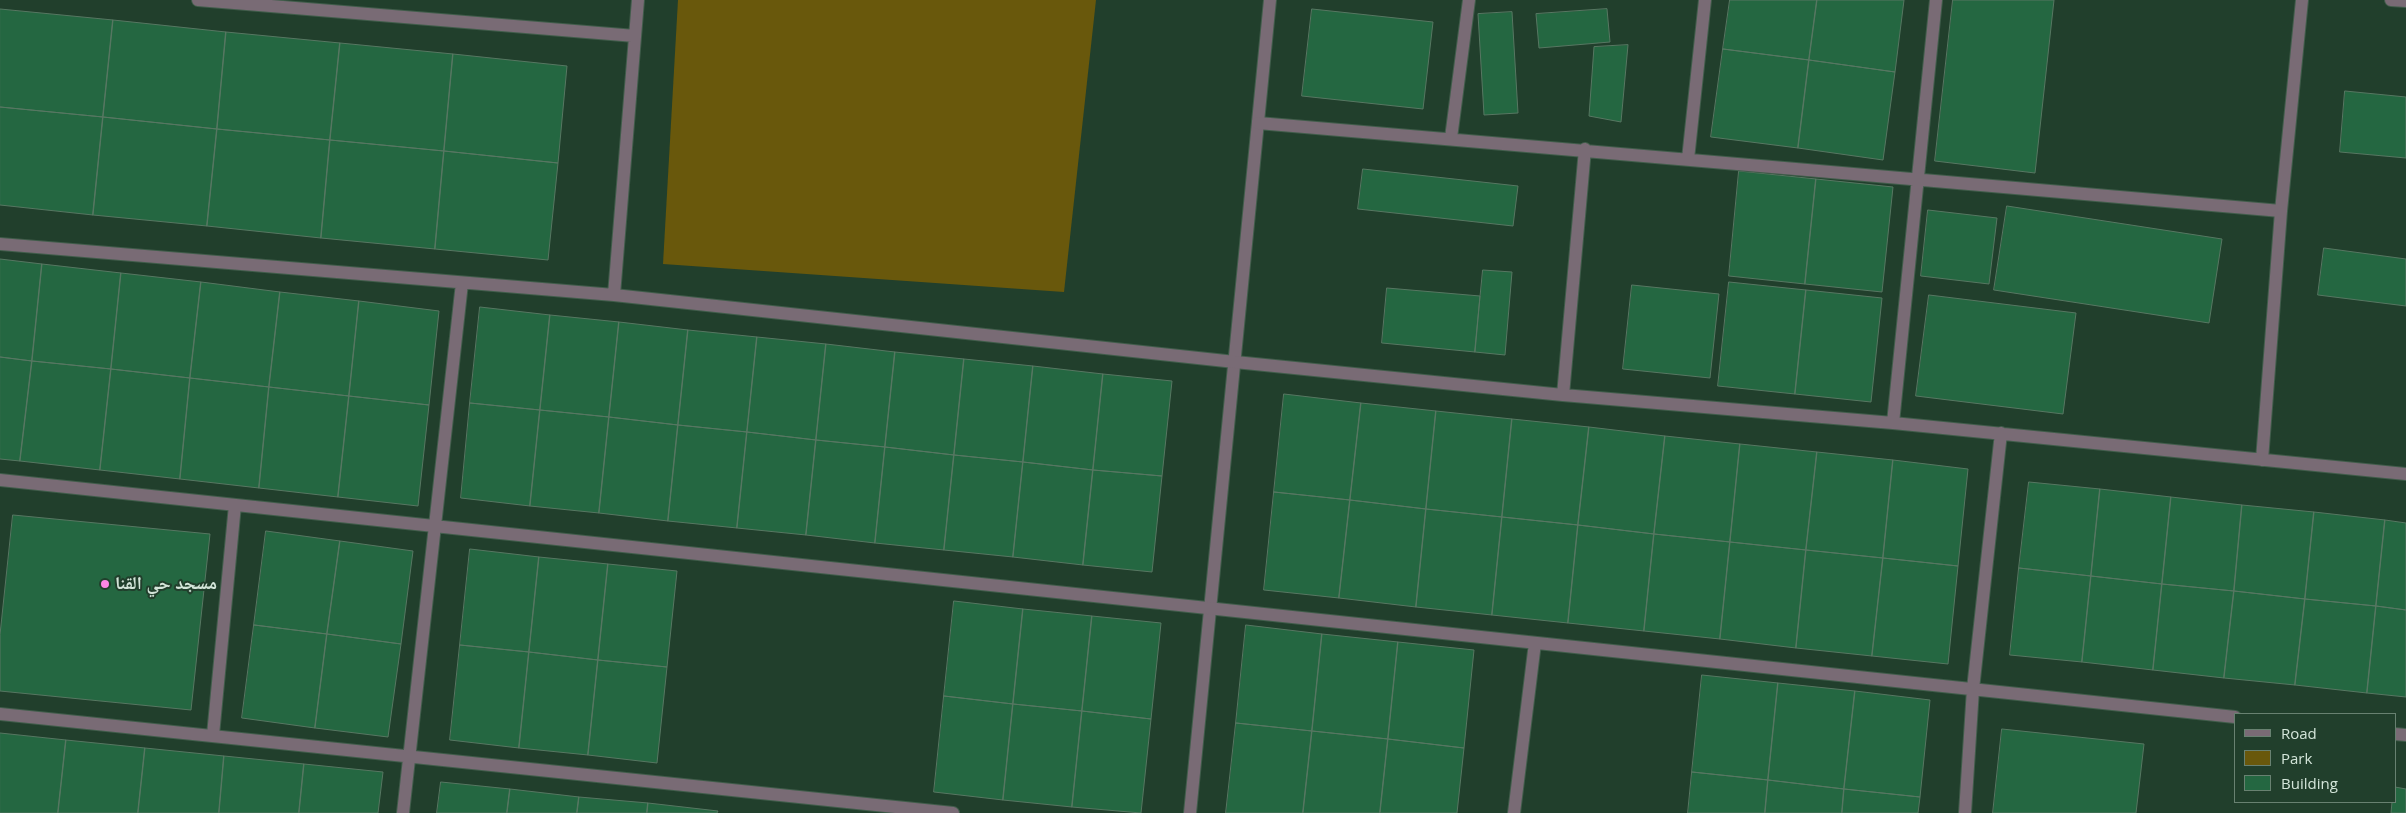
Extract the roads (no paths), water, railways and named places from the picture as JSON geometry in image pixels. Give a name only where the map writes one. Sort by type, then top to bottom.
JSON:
[{"type":"street","points":[[198,0],[635,36]]},
{"type":"street","points":[[614,295],[638,0]]},
{"type":"street","points":[[1190,813],[1270,0]]},
{"type":"street","points":[[1451,138],[1469,0]]},
{"type":"street","points":[[1688,158],[1705,0]]},
{"type":"street","points":[[1893,423],[1936,0]]},
{"type":"street","points":[[2262,460],[2281,211],[2302,0]]},
{"type":"street","points":[[2391,0],[2406,1]]},
{"type":"street","points":[[1258,123],[1585,149],[1918,181],[2281,211]]},
{"type":"street","points":[[1563,395],[1585,149]]},
{"type":"street","points":[[0,244],[614,295],[1235,362],[1563,395],[1893,423],[2406,474]]},
{"type":"street","points":[[403,813],[462,283]]},
{"type":"street","points":[[1964,813],[1973,689],[2001,434]]},
{"type":"street","points":[[0,480],[2234,717]]},
{"type":"street","points":[[212,735],[235,505]]},
{"type":"street","points":[[1514,813],[1535,643]]},
{"type":"street","points":[[0,714],[953,813]]},
{"type":"place","name":"مسجد حي القنا","points":[[105,584]]}]
